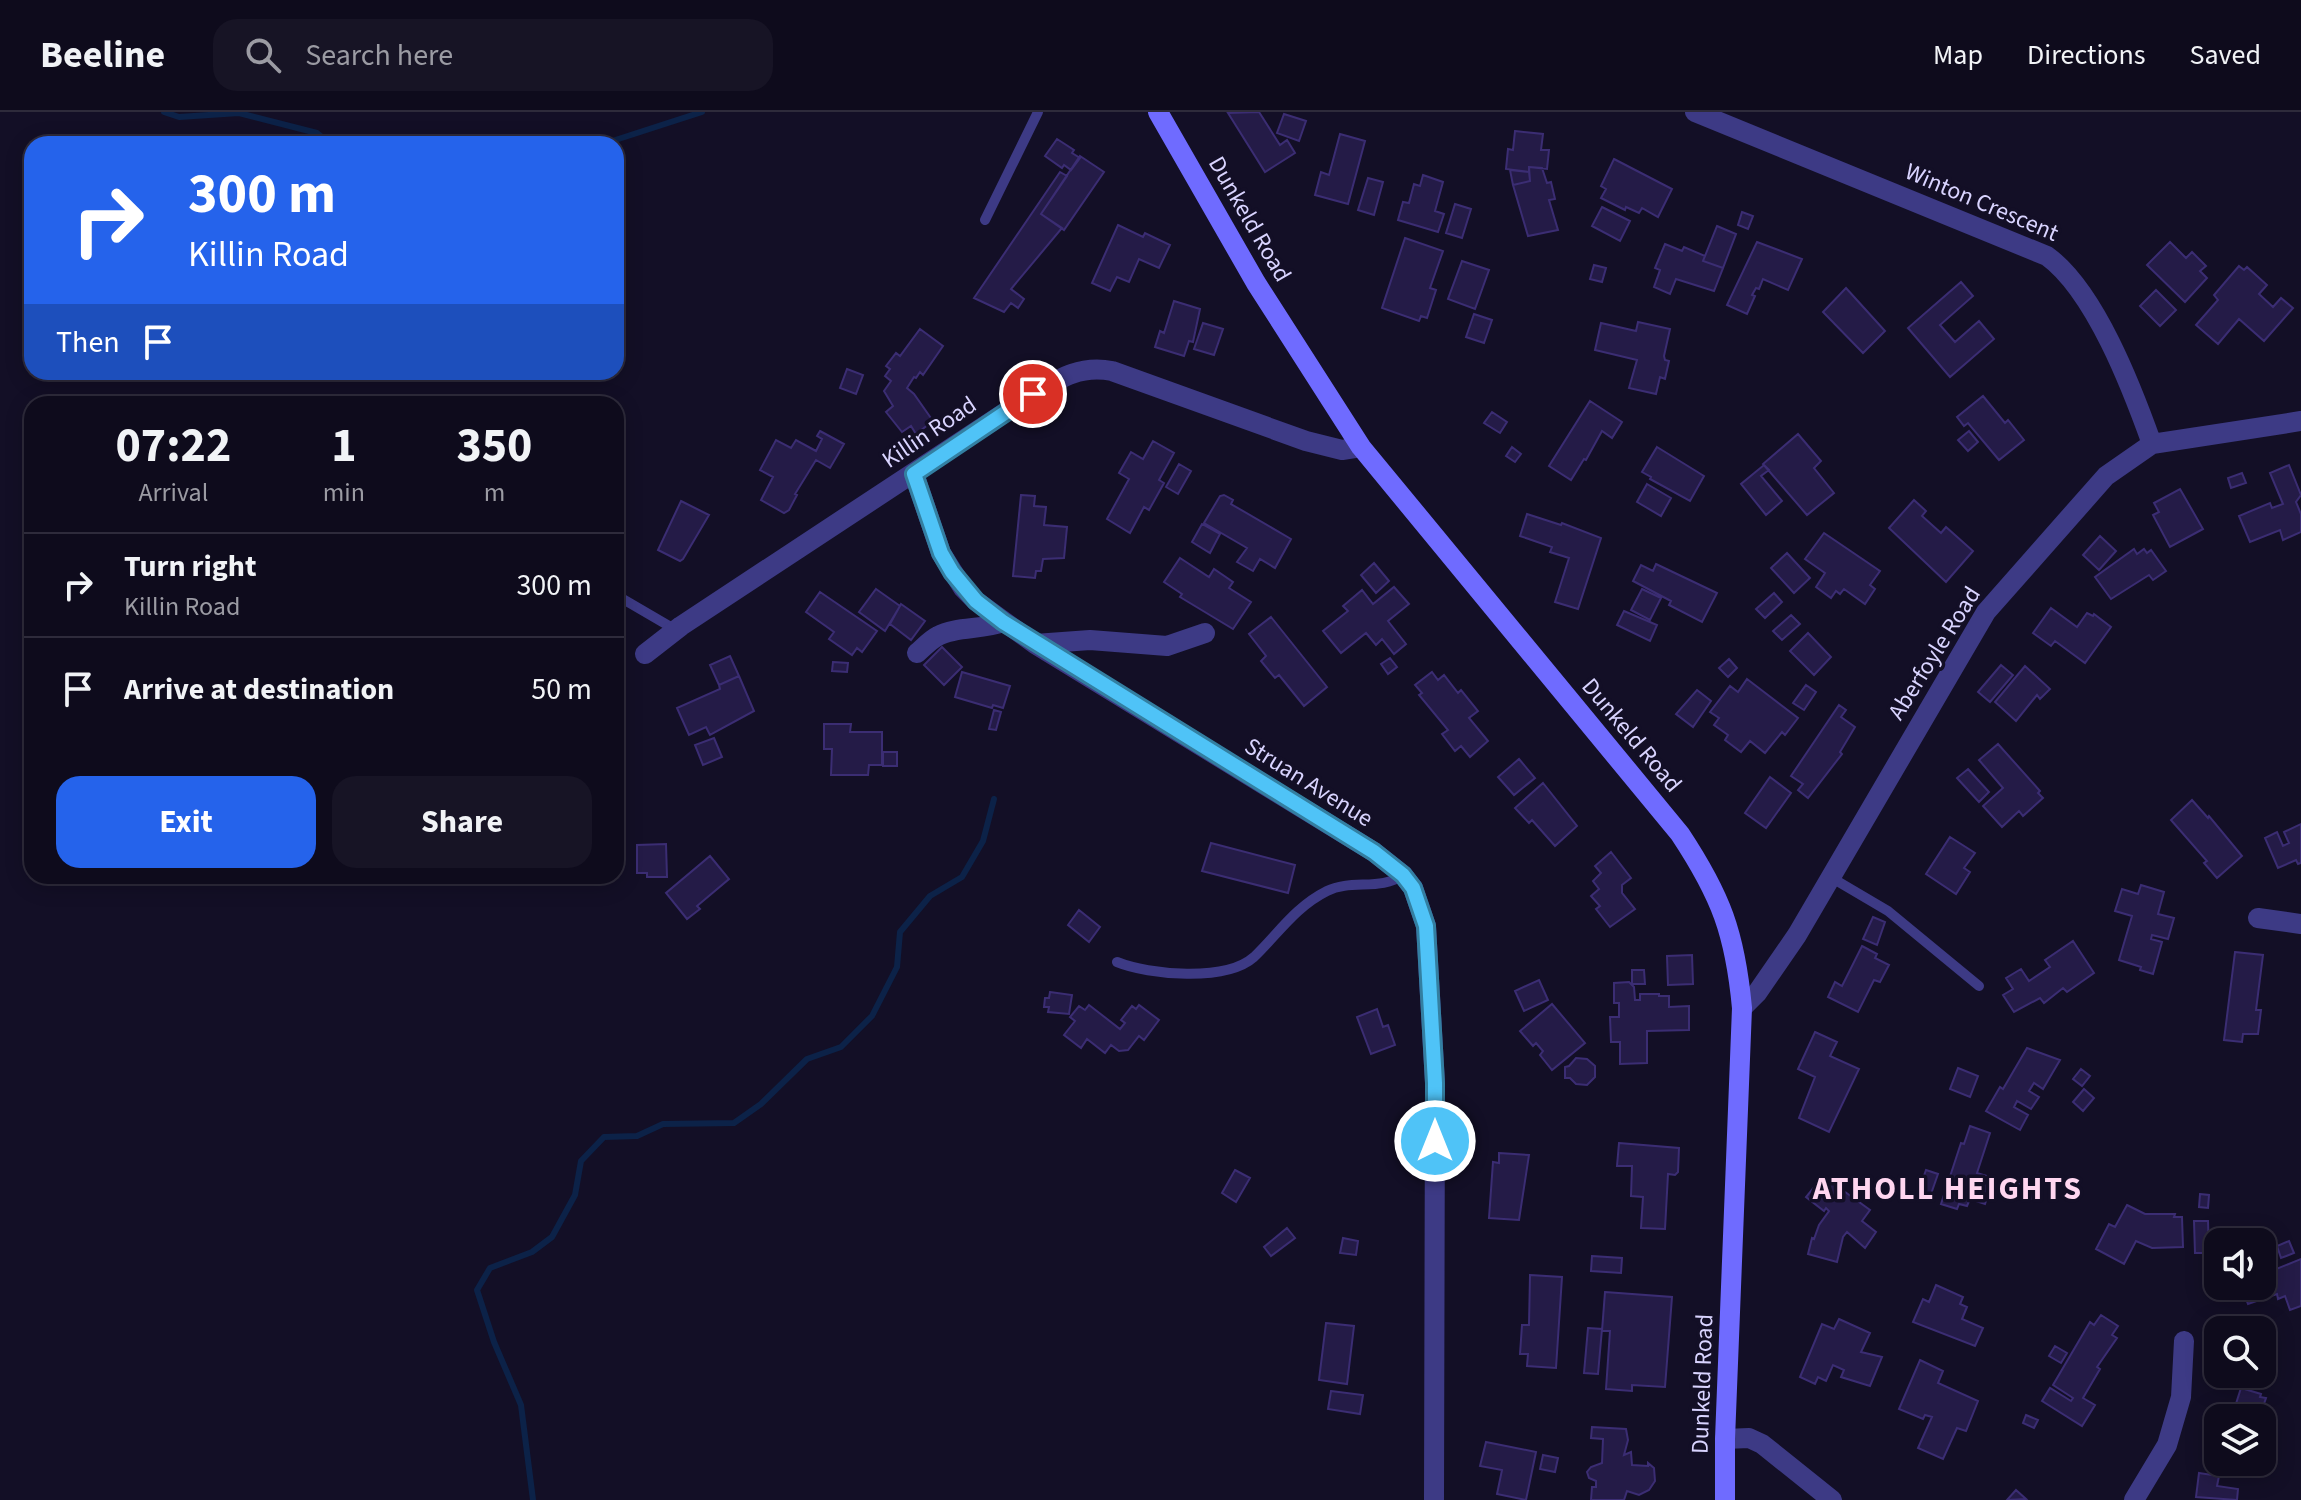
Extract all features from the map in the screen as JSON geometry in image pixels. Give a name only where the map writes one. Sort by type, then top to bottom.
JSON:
[{"type":"main road","name":"Dunkeld Road","points":[[1158,112],[1256,283],[1361,447],[1680,834],[1720,901],[1736,956],[1742,1008],[1725,1500]]},
{"type":"street","name":"Winton Crescent","points":[[1695,112],[2035,249],[2057,263],[2073,279],[2123,367],[2152,444]]},
{"type":"street","name":"Killin Road","points":[[645,654],[676,630],[1070,372],[1095,368],[1112,371],[1315,443],[1342,450],[1361,447]]},
{"type":"street","name":"Aberfoyle Road","points":[[1742,1008],[1778,964],[1832,878],[1986,612],[2106,476],[2152,444],[2301,421]]},
{"type":"street","name":"Struan Avenue","points":[[914,474],[941,553],[976,601],[1035,644],[1374,852],[1403,875],[1413,888],[1426,926],[1435,1083],[1434,1500]]},
{"type":"street","points":[[917,653],[938,636],[954,630],[988,628],[1003,622]]},
{"type":"street","points":[[1035,644],[1090,640],[1167,646],[1205,633]]},
{"type":"street","points":[[2258,918],[2301,924]]},
{"type":"street","points":[[2134,1500],[2167,1445],[2181,1397],[2184,1341]]},
{"type":"street","points":[[1725,1439],[1749,1438],[1762,1444],[1832,1500]]},
{"type":"lane","points":[[985,220],[1038,112]]},
{"type":"lane","points":[[624,600],[676,630]]},
{"type":"lane","points":[[1117,962],[1148,972],[1171,974],[1233,968],[1252,958],[1299,909],[1325,892],[1342,885],[1386,884],[1403,875]]},
{"type":"lane","points":[[1832,878],[1888,911],[1979,986]]},
{"type":"building","points":[[1259,112],[1280,145],[1287,140],[1295,153],[1265,172],[1228,113]]},
{"type":"building","points":[[1284,114],[1306,121],[1299,141],[1277,133]]},
{"type":"building","points":[[1515,131],[1543,134],[1541,150],[1549,150],[1547,169],[1529,167],[1529,172],[1506,169],[1508,149],[1513,150]]},
{"type":"building","points":[[1340,134],[1365,141],[1348,204],[1315,195],[1321,172],[1329,175]]},
{"type":"building","points":[[1057,139],[1080,158],[1071,170],[1064,165],[1062,168],[1045,156]]},
{"type":"building","points":[[1080,156],[1104,172],[1064,230],[1041,214]]},
{"type":"building","points":[[1614,159],[1672,189],[1658,217],[1642,208],[1639,213],[1626,207],[1625,210],[1601,198],[1606,189],[1601,186]]},
{"type":"building","points":[[1529,167],[1542,168],[1547,183],[1551,182],[1555,199],[1549,200],[1558,230],[1528,236],[1513,185],[1530,181]]},
{"type":"building","points":[[1510,170],[1529,172],[1530,181],[1513,185]]},
{"type":"building","points":[[1060,172],[1067,176],[1041,214],[1062,228],[1011,289],[1024,299],[1018,308],[1011,303],[1004,312],[974,298]]},
{"type":"building","points":[[1423,175],[1443,182],[1435,211],[1444,214],[1438,232],[1398,220],[1403,202],[1409,203],[1414,184],[1420,186]]},
{"type":"building","points":[[1368,178],[1383,182],[1374,215],[1358,210]]},
{"type":"building","points":[[1455,204],[1471,209],[1462,238],[1446,233]]},
{"type":"building","points":[[1602,207],[1630,221],[1620,241],[1592,226]]},
{"type":"building","points":[[1742,212],[1753,216],[1748,229],[1738,225]]},
{"type":"building","points":[[1118,225],[1170,245],[1159,268],[1139,259],[1129,282],[1117,277],[1110,291],[1092,283]]},
{"type":"building","points":[[1717,226],[1736,234],[1723,268],[1703,261]]},
{"type":"building","points":[[1405,238],[1443,251],[1430,288],[1436,290],[1427,318],[1421,316],[1419,321],[1382,308]]},
{"type":"building","points":[[1757,242],[1802,259],[1788,290],[1763,279],[1752,295],[1755,296],[1747,314],[1727,305]]},
{"type":"building","points":[[2170,242],[2186,258],[2192,252],[2206,266],[2200,271],[2207,278],[2185,302],[2147,265]]},
{"type":"building","points":[[1665,244],[1682,251],[1684,247],[1705,256],[1703,261],[1723,268],[1714,291],[1676,279],[1670,294],[1654,287],[1660,270],[1655,268]]},
{"type":"building","points":[[1462,261],[1489,270],[1475,309],[1448,299]]},
{"type":"building","points":[[1594,265],[1606,268],[1602,282],[1590,279]]},
{"type":"building","points":[[2239,266],[2244,270],[2247,267],[2267,285],[2259,294],[2273,307],[2281,298],[2293,308],[2264,341],[2239,319],[2218,344],[2196,325],[2218,300],[2214,295]]},
{"type":"building","points":[[1961,282],[1973,296],[1940,325],[1955,342],[1979,321],[1994,339],[1950,377],[1908,328]]},
{"type":"building","points":[[1846,288],[1885,331],[1863,353],[1823,312]]},
{"type":"building","points":[[2156,290],[2176,310],[2160,326],[2140,306]]},
{"type":"building","points":[[1174,301],[1200,309],[1193,342],[1189,341],[1184,356],[1155,347],[1160,331],[1164,333]]},
{"type":"building","points":[[1474,314],[1492,320],[1484,343],[1466,337]]},
{"type":"building","points":[[1638,322],[1670,329],[1664,356],[1669,361],[1665,379],[1660,377],[1656,394],[1629,388],[1637,360],[1595,350],[1601,323],[1636,331]]},
{"type":"building","points":[[1203,323],[1223,329],[1214,355],[1194,349]]},
{"type":"building","points":[[920,329],[943,346],[923,375],[920,372],[907,388],[933,421],[916,434],[911,426],[902,432],[886,412],[893,406],[884,391],[891,381],[885,376],[890,369],[886,366],[896,353],[900,356]]},
{"type":"building","points":[[847,369],[863,375],[856,394],[840,388]]},
{"type":"building","points":[[1983,396],[2024,440],[1999,460],[1968,423],[1964,426],[1957,417]]},
{"type":"building","points":[[1590,401],[1622,422],[1612,438],[1602,431],[1571,480],[1549,466]]},
{"type":"building","points":[[1492,412],[1507,422],[1500,433],[1484,423]]},
{"type":"building","points":[[820,431],[844,444],[830,468],[816,460],[789,510],[784,513],[761,500],[773,477],[760,470],[776,440],[791,448],[796,440],[816,451],[822,439],[817,436]]},
{"type":"building","points":[[1969,431],[1978,442],[1968,451],[1958,440]]},
{"type":"building","points":[[1798,434],[1821,461],[1814,468],[1834,493],[1807,515],[1763,464]]},
{"type":"building","points":[[1153,441],[1174,453],[1159,480],[1164,483],[1149,510],[1144,507],[1130,533],[1107,519],[1129,479],[1119,473],[1131,452],[1143,459]]},
{"type":"building","points":[[1512,447],[1521,454],[1515,462],[1506,456]]},
{"type":"building","points":[[1657,447],[1704,476],[1690,501],[1642,472]]},
{"type":"building","points":[[1179,464],[1191,471],[1178,494],[1166,487]]},
{"type":"building","points":[[1764,465],[1769,470],[1761,476],[1782,501],[1766,515],[1741,484]]},
{"type":"building","points":[[2289,465],[2301,495],[2296,502],[2301,514],[2301,532],[2283,540],[2280,530],[2250,542],[2239,516],[2270,503],[2272,508],[2283,504],[2270,473]]},
{"type":"building","points":[[2242,473],[2246,483],[2231,488],[2228,478]]},
{"type":"building","points":[[1647,484],[1671,498],[1661,516],[1637,502]]},
{"type":"building","points":[[2180,489],[2203,529],[2170,547],[2153,515],[2159,512],[2154,503]]},
{"type":"building","points":[[1021,495],[1035,496],[1034,506],[1046,507],[1044,525],[1067,527],[1064,558],[1043,559],[1041,571],[1036,571],[1035,578],[1013,576]]},
{"type":"building","points":[[1220,496],[1233,500],[1231,504],[1291,539],[1275,568],[1260,559],[1253,571],[1237,562],[1247,548],[1204,523]]},
{"type":"building","points":[[1914,500],[1926,511],[1922,516],[1941,533],[1946,527],[1973,551],[1946,582],[1889,528]]},
{"type":"building","points":[[681,501],[709,515],[680,561],[658,550]]},
{"type":"building","points":[[1527,514],[1601,538],[1578,609],[1555,602],[1569,558],[1550,552],[1552,547],[1520,536]]},
{"type":"building","points":[[1202,524],[1220,534],[1210,553],[1192,542]]},
{"type":"building","points":[[1824,533],[1880,571],[1870,585],[1875,589],[1865,604],[1844,589],[1840,594],[1836,591],[1831,598],[1816,587],[1825,573],[1805,559]]},
{"type":"building","points":[[2100,536],[2116,551],[2099,570],[2083,555]]},
{"type":"building","points":[[2134,549],[2137,554],[2144,549],[2147,553],[2151,550],[2166,571],[2153,580],[2149,575],[2111,599],[2095,577]]},
{"type":"building","points":[[1787,553],[1810,578],[1794,593],[1771,568]]},
{"type":"building","points":[[1180,558],[1209,577],[1214,569],[1233,582],[1229,588],[1251,602],[1233,629],[1180,597],[1182,594],[1164,582]]},
{"type":"building","points":[[1374,563],[1389,581],[1376,593],[1361,575]]},
{"type":"building","points":[[1656,564],[1717,593],[1702,622],[1633,581],[1641,565],[1653,571]]},
{"type":"building","points":[[1394,587],[1409,604],[1388,621],[1406,644],[1394,654],[1382,639],[1376,645],[1366,633],[1341,653],[1323,631],[1348,611],[1343,606],[1362,590],[1373,604]]},
{"type":"building","points":[[876,589],[900,606],[885,631],[859,612]]},
{"type":"building","points":[[1642,589],[1661,598],[1650,620],[1631,610]]},
{"type":"building","points":[[820,592],[877,631],[862,652],[857,648],[852,655],[829,639],[834,632],[806,612]]},
{"type":"building","points":[[1774,593],[1782,602],[1765,618],[1756,609]]},
{"type":"building","points":[[901,604],[925,621],[911,640],[890,624]]},
{"type":"building","points":[[2051,608],[2077,627],[2087,613],[2094,614],[2111,627],[2085,663],[2055,641],[2051,646],[2033,633]]},
{"type":"building","points":[[1624,611],[1657,625],[1650,641],[1617,625]]},
{"type":"building","points":[[1791,615],[1800,624],[1782,640],[1773,631]]},
{"type":"building","points":[[1271,617],[1327,687],[1304,706],[1279,675],[1275,678],[1261,661],[1266,656],[1249,634]]},
{"type":"building","points":[[1808,633],[1831,657],[1814,675],[1790,651]]},
{"type":"building","points":[[942,647],[962,667],[944,685],[924,665]]},
{"type":"building","points":[[730,656],[739,676],[719,685],[710,665]]},
{"type":"building","points":[[1390,658],[1397,667],[1388,674],[1381,664]]},
{"type":"building","points":[[1729,659],[1737,668],[1728,677],[1719,668]]},
{"type":"building","points":[[833,662],[848,663],[847,672],[832,671]]},
{"type":"building","points":[[2001,665],[2013,675],[1990,702],[1978,692]]},
{"type":"building","points":[[2025,666],[2050,689],[2040,699],[2037,695],[2016,721],[1995,702]]},
{"type":"building","points":[[962,672],[1010,686],[1003,708],[993,705],[992,708],[955,697]]},
{"type":"building","points":[[1432,672],[1438,680],[1444,675],[1478,711],[1469,718],[1488,741],[1470,757],[1461,746],[1455,751],[1442,734],[1448,730],[1419,695],[1422,693],[1415,685]]},
{"type":"building","points":[[739,676],[754,711],[710,735],[706,727],[689,735],[677,708],[720,689],[719,685]]},
{"type":"building","points":[[1747,679],[1798,718],[1765,753],[1750,741],[1741,752],[1725,740],[1728,735],[1714,725],[1719,718],[1710,712],[1730,686],[1738,692]]},
{"type":"building","points":[[1806,685],[1816,692],[1804,710],[1793,703]]},
{"type":"building","points":[[1697,690],[1711,701],[1693,727],[1676,714]]},
{"type":"building","points":[[1839,705],[1846,710],[1841,717],[1855,727],[1840,752],[1842,754],[1808,798],[1798,790],[1803,784],[1791,776]]},
{"type":"building","points":[[994,710],[1001,712],[996,730],[989,729]]},
{"type":"building","points":[[824,724],[851,724],[850,732],[882,732],[882,765],[869,765],[868,775],[831,775],[832,749],[824,749]]},
{"type":"building","points":[[714,738],[722,757],[703,765],[695,745]]},
{"type":"building","points":[[1998,744],[2043,798],[2023,816],[2019,811],[2002,827],[1983,806],[2003,788],[1979,760]]},
{"type":"building","points":[[883,752],[897,752],[897,766],[883,766]]},
{"type":"building","points":[[1519,759],[1535,778],[1514,795],[1498,777]]},
{"type":"building","points":[[1968,769],[1989,792],[1979,802],[1957,778]]},
{"type":"building","points":[[1770,777],[1791,793],[1766,828],[1745,813]]},
{"type":"building","points":[[1543,783],[1577,826],[1555,846],[1532,820],[1529,823],[1515,808]]},
{"type":"building","points":[[2192,800],[2242,856],[2217,878],[2204,863],[2207,861],[2171,820]]},
{"type":"building","points":[[2301,824],[2301,863],[2298,864],[2296,860],[2278,868],[2265,838],[2277,832],[2283,846],[2289,843],[2284,832]]},
{"type":"building","points":[[1950,837],[1975,853],[1964,868],[1970,872],[1956,894],[1926,874]]},
{"type":"building","points":[[1211,843],[1295,865],[1288,893],[1202,871]]},
{"type":"building","points":[[666,844],[667,877],[647,877],[647,873],[637,873],[637,845]]},
{"type":"building","points":[[1611,852],[1631,878],[1622,885],[1622,893],[1635,909],[1610,927],[1596,909],[1600,906],[1591,896],[1599,889],[1593,881],[1601,873],[1595,866]]},
{"type":"building","points":[[710,856],[729,879],[697,906],[700,909],[687,919],[666,893]]},
{"type":"building","points":[[2141,885],[2164,892],[2158,914],[2174,918],[2168,939],[2152,935],[2151,939],[2162,942],[2153,974],[2119,960],[2132,916],[2115,911],[2122,889],[2138,894]]},
{"type":"building","points":[[1079,910],[1100,927],[1089,942],[1068,925]]},
{"type":"building","points":[[1873,917],[1885,922],[1877,945],[1863,939]]},
{"type":"building","points":[[2073,941],[2094,973],[2067,992],[2063,988],[2044,1003],[2040,998],[2014,1012],[2003,995],[2013,989],[2006,978],[2021,969],[2029,981],[2050,967],[2045,960]]},
{"type":"building","points":[[1862,946],[1889,965],[1880,982],[1874,980],[1858,1012],[1828,997],[1835,982],[1842,986]]},
{"type":"building","points":[[2235,952],[2263,955],[2256,1010],[2261,1010],[2258,1034],[2243,1034],[2242,1042],[2224,1040]]},
{"type":"building","points":[[1692,955],[1693,984],[1668,985],[1667,956]]},
{"type":"building","points":[[1632,970],[1644,970],[1645,984],[1632,984]]},
{"type":"building","points":[[1539,980],[1548,1000],[1524,1011],[1515,991]]},
{"type":"building","points":[[1629,982],[1634,987],[1635,1000],[1640,1000],[1640,994],[1659,994],[1669,996],[1669,1007],[1689,1006],[1689,1030],[1647,1031],[1647,1063],[1620,1064],[1620,1042],[1611,1042],[1610,1017],[1619,1017],[1619,1003],[1614,1003],[1614,983]]},
{"type":"building","points":[[1050,992],[1072,995],[1069,1014],[1048,1012],[1049,1007],[1044,1007],[1045,998],[1049,998]]},
{"type":"building","points":[[1552,1004],[1585,1043],[1552,1070],[1540,1055],[1543,1051],[1536,1043],[1533,1046],[1520,1031]]},
{"type":"building","points":[[1089,1005],[1120,1029],[1125,1023],[1121,1020],[1132,1006],[1136,1009],[1139,1005],[1159,1020],[1144,1040],[1139,1036],[1128,1050],[1119,1051],[1111,1045],[1105,1053],[1087,1039],[1081,1048],[1064,1035],[1075,1021],[1070,1017],[1079,1006],[1085,1010]]},
{"type":"building","points":[[1377,1009],[1383,1027],[1388,1025],[1395,1045],[1371,1054],[1357,1017]]},
{"type":"building","points":[[1815,1032],[1837,1042],[1830,1056],[1859,1069],[1829,1132],[1799,1118],[1815,1077],[1798,1069]]},
{"type":"building","points":[[2027,1048],[2060,1060],[2043,1089],[2034,1083],[2029,1091],[2039,1097],[2031,1109],[2017,1101],[2014,1107],[2028,1115],[2020,1130],[1986,1111]]},
{"type":"building","points":[[1576,1058],[1587,1059],[1595,1066],[1595,1077],[1587,1085],[1565,1078],[1565,1067]]},
{"type":"building","points":[[1958,1068],[1978,1076],[1970,1097],[1950,1089]]},
{"type":"building","points":[[2081,1069],[2090,1076],[2082,1086],[2073,1079]]},
{"type":"building","points":[[2084,1089],[2094,1098],[2083,1111],[2073,1102]]},
{"type":"building","points":[[1970,1126],[1990,1133],[1977,1173],[1993,1178],[1985,1204],[1970,1199],[1967,1206],[1959,1204],[1957,1209],[1941,1204],[1961,1143],[1964,1144]]},
{"type":"building","points":[[1619,1143],[1679,1148],[1678,1172],[1668,1174],[1665,1229],[1641,1228],[1643,1197],[1631,1196],[1632,1166],[1617,1166]]},
{"type":"building","points":[[1499,1153],[1529,1155],[1519,1220],[1489,1218],[1493,1162],[1499,1163]]},
{"type":"building","points":[[1235,1170],[1250,1178],[1236,1202],[1222,1193]]},
{"type":"building","points":[[1926,1170],[1938,1174],[1931,1194],[1919,1190]]},
{"type":"building","points":[[1823,1176],[1870,1210],[1862,1221],[1876,1232],[1865,1248],[1847,1232],[1837,1262],[1808,1254],[1812,1238],[1829,1211],[1826,1208],[1824,1211],[1806,1197]]},
{"type":"building","points":[[2012,1182],[2036,1188],[2033,1199],[2009,1192]]},
{"type":"building","points":[[2200,1194],[2209,1195],[2208,1208],[2199,1207]]},
{"type":"building","points":[[2127,1205],[2145,1214],[2175,1214],[2174,1217],[2182,1217],[2183,1247],[2152,1248],[2136,1241],[2124,1264],[2096,1249],[2109,1224],[2115,1227]]},
{"type":"building","points":[[2194,1221],[2208,1221],[2208,1228],[2204,1228],[2204,1253],[2195,1253]]},
{"type":"building","points":[[1287,1228],[1295,1238],[1271,1256],[1264,1247]]},
{"type":"building","points":[[1343,1238],[1358,1241],[1356,1255],[1340,1253]]},
{"type":"building","points":[[2289,1241],[2294,1253],[2281,1258],[2277,1246]]},
{"type":"building","points":[[1592,1256],[1622,1258],[1621,1273],[1591,1271]]},
{"type":"building","points":[[2301,1259],[2301,1306],[2290,1310],[2285,1296],[2278,1299],[2276,1269]]},
{"type":"building","points":[[1530,1275],[1562,1277],[1556,1368],[1527,1366],[1528,1354],[1520,1354],[1522,1325],[1529,1325]]},
{"type":"building","points":[[1936,1285],[1963,1297],[1960,1304],[1967,1307],[1962,1319],[1983,1328],[1975,1346],[1913,1322],[1923,1299],[1929,1302]]},
{"type":"building","points":[[1605,1292],[1672,1297],[1665,1387],[1632,1385],[1632,1391],[1606,1389],[1610,1331],[1602,1331]]},
{"type":"building","points":[[2101,1315],[2118,1326],[2112,1335],[2117,1338],[2097,1367],[2100,1369],[2083,1398],[2095,1405],[2082,1426],[2042,1401],[2050,1388],[2071,1401],[2073,1398],[2053,1385],[2090,1322],[2094,1325]]},
{"type":"building","points":[[1839,1319],[1870,1333],[1861,1352],[1882,1357],[1870,1386],[1841,1377],[1844,1370],[1833,1365],[1826,1381],[1818,1377],[1815,1384],[1800,1377],[1822,1324],[1834,1329]]},
{"type":"building","points":[[1326,1323],[1354,1326],[1347,1384],[1319,1380]]},
{"type":"building","points":[[1588,1328],[1602,1329],[1598,1374],[1584,1373]]},
{"type":"building","points":[[2055,1346],[2067,1353],[2061,1363],[2049,1356]]},
{"type":"building","points":[[1920,1360],[1943,1371],[1938,1383],[1978,1401],[1966,1431],[1957,1428],[1943,1459],[1918,1448],[1932,1417],[1925,1415],[1923,1419],[1899,1409]]},
{"type":"building","points":[[2241,1388],[2266,1398],[2264,1404],[2236,1404]]},
{"type":"building","points":[[1331,1391],[1363,1395],[1360,1414],[1328,1409]]},
{"type":"building","points":[[2026,1415],[2038,1420],[2034,1428],[2023,1423]]},
{"type":"building","points":[[1592,1427],[1626,1429],[1628,1440],[1624,1455],[1631,1452],[1632,1465],[1648,1466],[1648,1463],[1654,1468],[1655,1481],[1649,1490],[1639,1495],[1627,1491],[1624,1500],[1591,1500],[1596,1481],[1589,1478],[1587,1472],[1602,1463],[1603,1439],[1591,1438]]},
{"type":"building","points":[[1486,1442],[1536,1452],[1526,1500],[1497,1494],[1502,1470],[1480,1466]]},
{"type":"building","points":[[1543,1455],[1558,1458],[1555,1472],[1540,1469]]},
{"type":"building","points":[[2199,1473],[2219,1476],[2217,1486],[2238,1489],[2237,1500],[2196,1497]]},
{"type":"building","points":[[2016,1490],[2026,1499],[2007,1500]]},
{"type":"waterway","points":[[164,112],[179,117],[239,113],[321,136]]},
{"type":"waterway","points":[[624,137],[702,112]]},
{"type":"waterway","points":[[533,1500],[521,1405],[494,1342],[477,1290],[490,1268],[532,1252],[552,1237],[575,1195],[581,1161],[604,1137],[637,1136],[663,1124],[734,1123],[761,1104],[807,1059],[841,1047],[872,1016],[897,967],[900,932],[930,896],[962,877],[983,841],[994,799]]},
{"type":"district","name":"ATHOLL HEIGHTS","points":[[1948,1188]]},
{"type":"route","points":[[1033,394],[914,474],[941,553],[963,588],[1003,622],[1374,852],[1403,875],[1422,907],[1426,926],[1435,1083],[1435,1141]]}]
